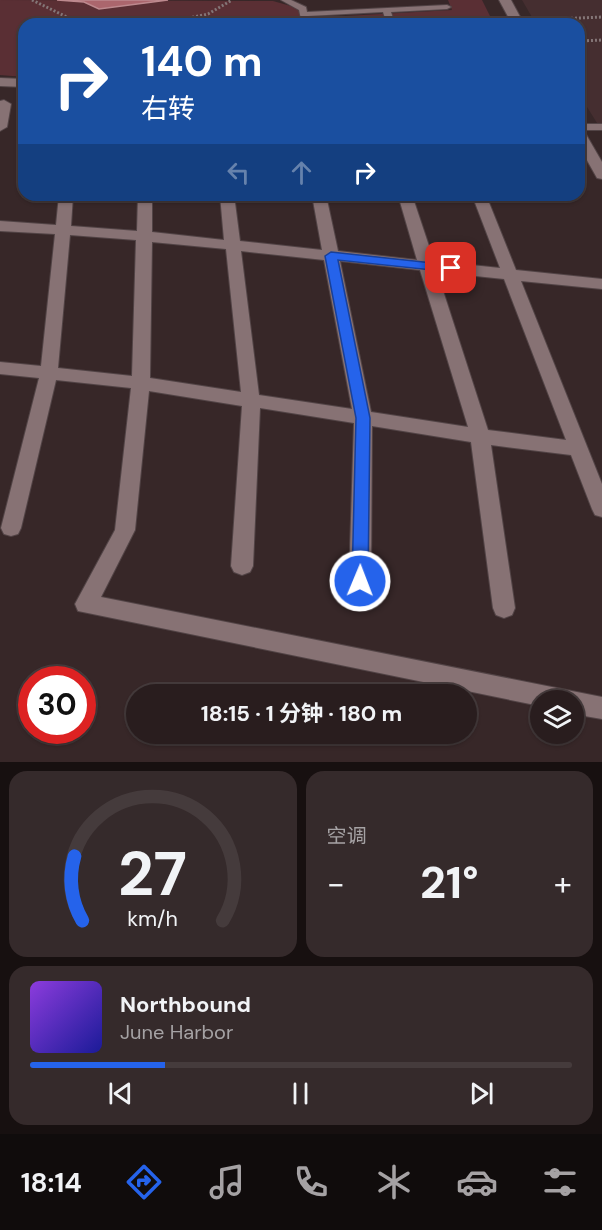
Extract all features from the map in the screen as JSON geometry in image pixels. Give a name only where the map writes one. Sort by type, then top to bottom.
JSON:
[{"type":"street","points":[[505,0],[514,18]]},
{"type":"street","points":[[0,82],[18,83]]},
{"type":"street","points":[[0,127],[4,104]]},
{"type":"street","points":[[585,145],[602,175]]},
{"type":"street","points":[[11,528],[49,373],[65,201]]},
{"type":"street","points":[[145,201],[140,383],[125,530],[86,604],[530,693]]},
{"type":"street","points":[[227,201],[251,401],[242,566]]},
{"type":"street","points":[[320,201],[363,418],[360,581]]},
{"type":"street","points":[[407,201],[480,436],[504,608]]},
{"type":"street","points":[[481,201],[602,509]]},
{"type":"street","points":[[0,225],[144,236],[602,284]]},
{"type":"street","points":[[0,368],[140,383],[480,436],[579,449]]},
{"type":"street","points":[[584,705],[602,708]]},
{"type":"lane","points":[[285,0],[300,6],[305,18]]},
{"type":"lane","points":[[304,14],[447,7]]},
{"type":"lane","points":[[386,10],[389,18]]},
{"type":"lane","points":[[585,128],[602,127]]},
{"type":"path","points":[[32,0],[66,18]]},
{"type":"path","points":[[194,18],[218,10],[232,0]]},
{"type":"path","points":[[585,18],[602,17]]},
{"type":"path","points":[[585,41],[602,40]]},
{"type":"shaded area","points":[[0,0],[273,1],[298,8],[301,18],[18,18],[18,76],[0,75]]},
{"type":"shaded area","points":[[57,0],[168,0],[99,9],[84,2]]},
{"type":"shaded area","points":[[448,0],[482,0],[491,18],[310,18],[452,10]]},
{"type":"shaded area","points":[[522,0],[602,0],[602,131],[585,104],[585,18],[532,18]]},
{"type":"route","points":[[360,581],[363,418],[331,256],[451,268]]}]
